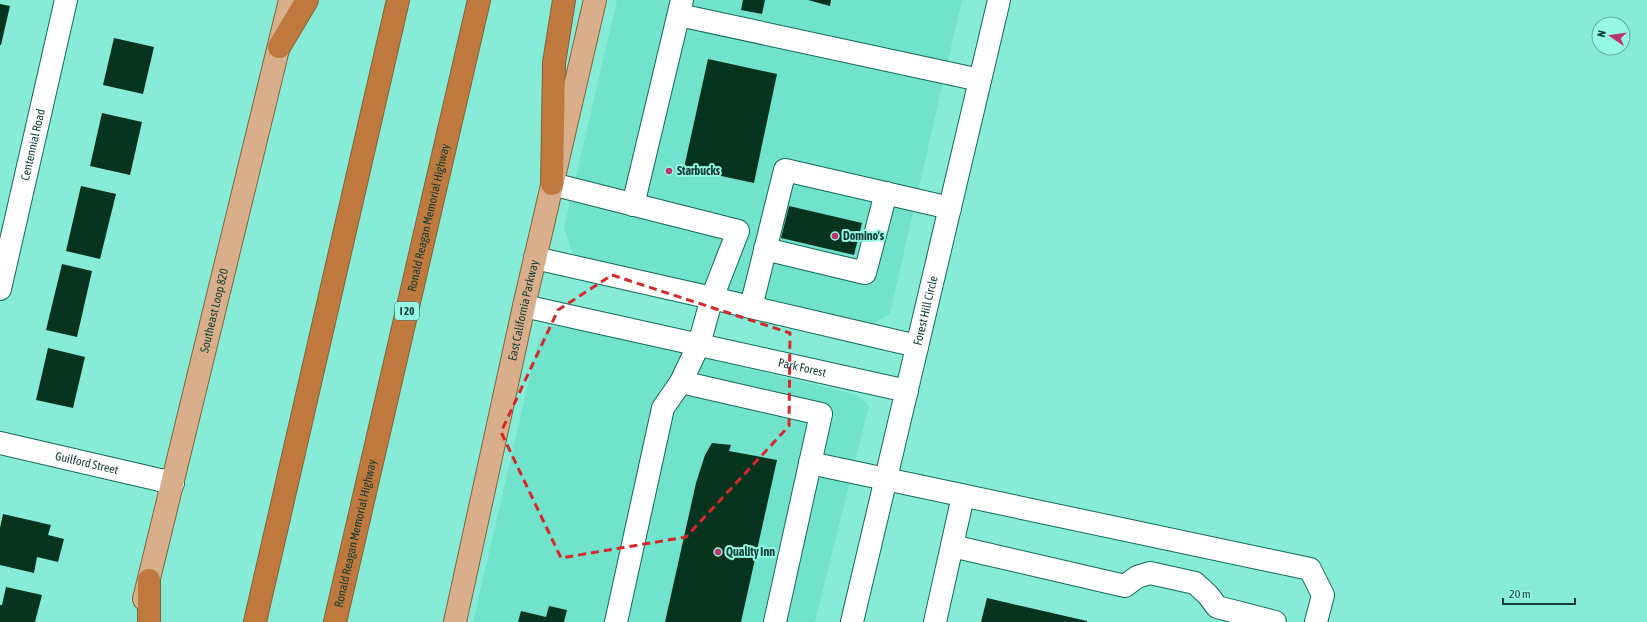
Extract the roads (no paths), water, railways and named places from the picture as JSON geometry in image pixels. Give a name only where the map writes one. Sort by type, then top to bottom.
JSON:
[{"type":"highway","points":[[279,47],[307,0]]},
{"type":"highway","points":[[255,622],[398,0]]},
{"type":"highway","name":"Ronald Reagan Memorial Highway","points":[[335,622],[479,0]]},
{"type":"highway","points":[[552,184],[554,63],[564,0]]},
{"type":"highway","points":[[149,580],[149,622]]},
{"type":"main road","name":"Southeast Loop 820","points":[[139,622],[290,0]]},
{"type":"main road","name":"East California Parkway","points":[[455,622],[524,306],[596,0]]},
{"type":"street","name":"Centennial Road","points":[[0,289],[66,0]]},
{"type":"street","name":"Forest Hill Circle","points":[[852,622],[999,0]]},
{"type":"street","points":[[634,205],[680,7],[980,80]]},
{"type":"street","points":[[751,307],[785,170],[950,208]]},
{"type":"street","points":[[552,184],[738,231],[712,298],[699,344],[681,382],[663,408],[616,622]]},
{"type":"street","points":[[765,249],[865,273],[886,193]]},
{"type":"street","points":[[535,258],[917,346]]},
{"type":"street","name":"Park Forest","points":[[524,306],[907,391]]},
{"type":"street","points":[[681,382],[821,414],[775,622]]},
{"type":"street","name":"Guilford Street","points":[[0,443],[173,483]]},
{"type":"street","points":[[810,463],[1310,569],[1323,595],[1316,622]]},
{"type":"street","points":[[936,622],[963,496]]},
{"type":"street","points":[[952,546],[1125,586],[1137,577],[1150,573],[1195,583],[1208,595],[1217,607],[1275,622]]},
{"type":"place","name":"Starbucks","points":[[669,171]]},
{"type":"place","name":"Domino's","points":[[835,236]]},
{"type":"place","name":"Quality Inn","points":[[718,552]]}]
